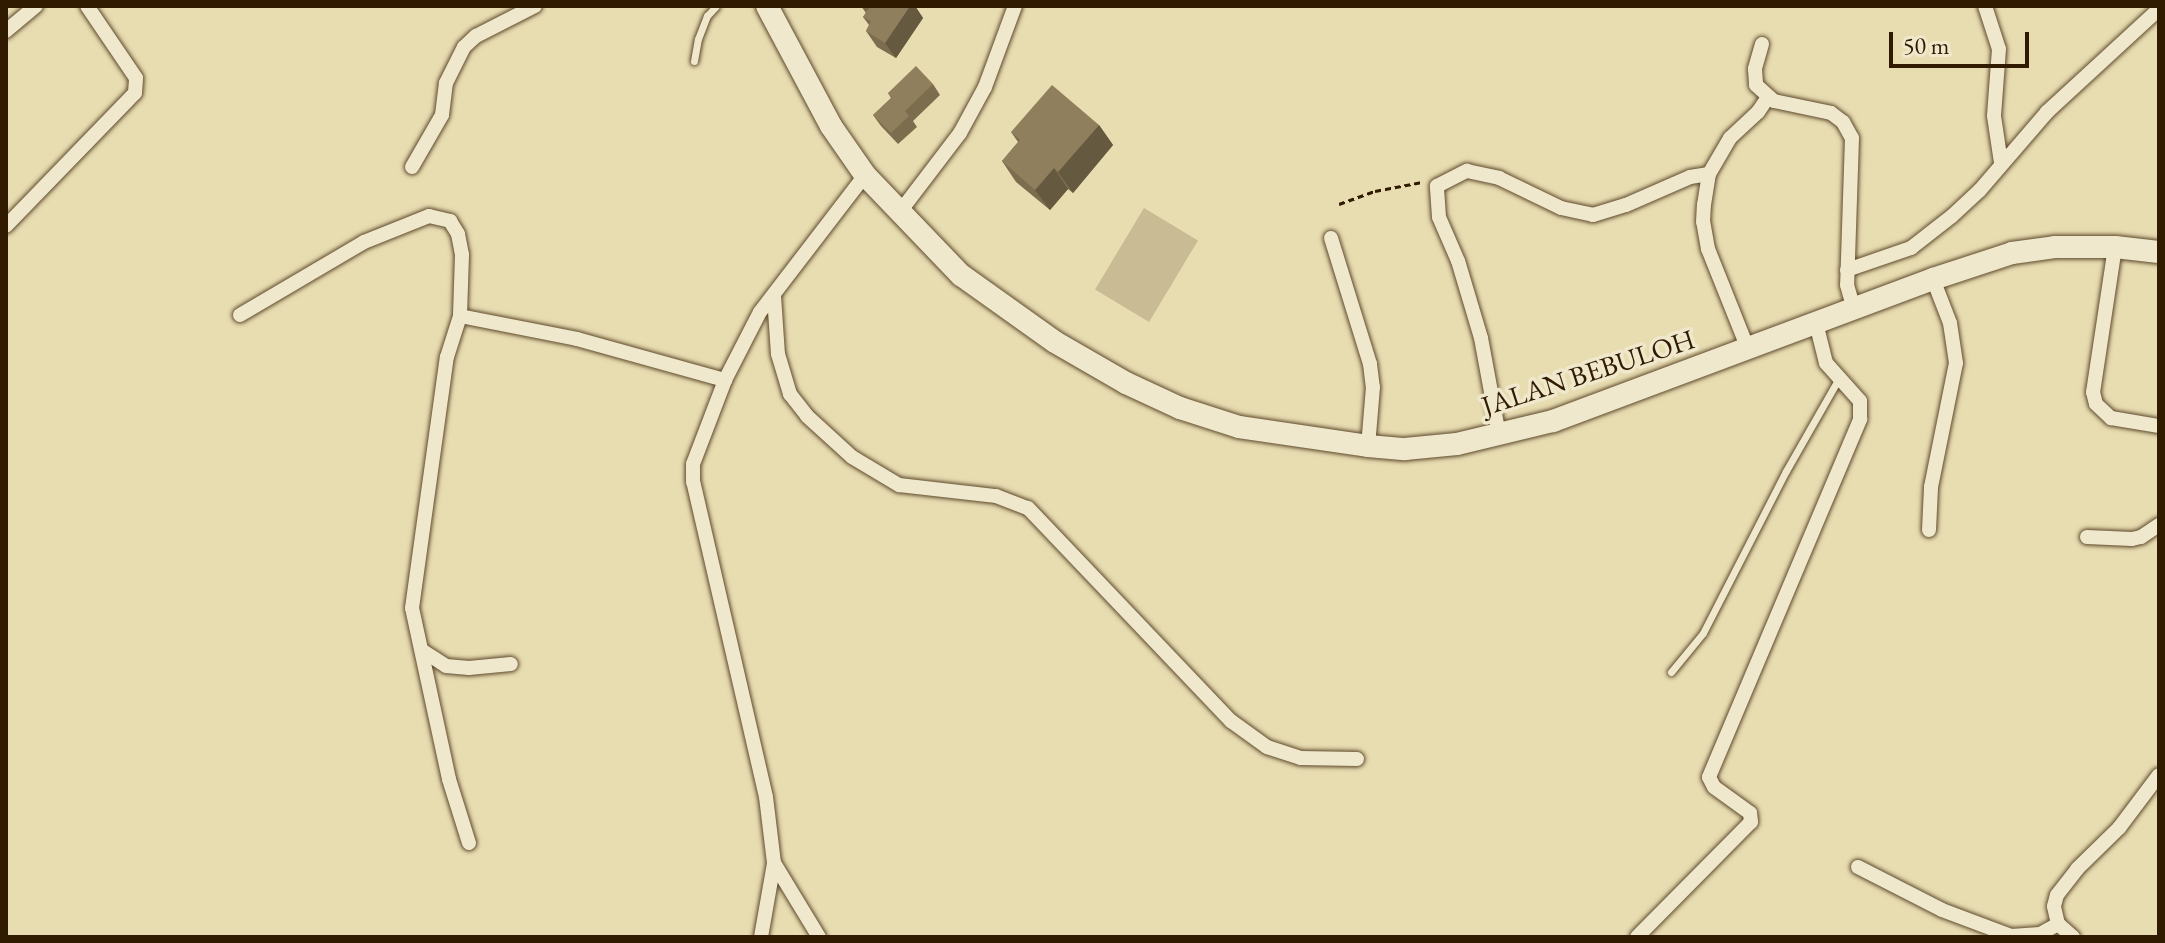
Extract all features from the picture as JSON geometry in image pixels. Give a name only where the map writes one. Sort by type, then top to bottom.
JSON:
[{"type":"main road","name":"JALAN BEBULOH","points":[[767,6],[831,126],[865,175],[961,275],[1055,342],[1126,383],[1180,408],[1239,427],[1368,446],[1444,445],[1499,435],[1619,398],[1933,279],[2012,253],[2055,247],[2115,247],[2159,252]]},
{"type":"street","points":[[6,31],[36,6]]},
{"type":"street","points":[[6,226],[135,93],[136,78],[87,6]]},
{"type":"street","points":[[412,167],[442,115],[446,83],[464,47],[476,36],[535,6]]},
{"type":"street","points":[[899,213],[966,121],[985,87],[1015,6]]},
{"type":"street","points":[[1985,6],[1999,49],[1994,116],[2001,163]]},
{"type":"street","points":[[1847,270],[1911,248],[1980,190],[2047,112],[2159,9]]},
{"type":"street","points":[[1762,44],[1755,69],[1756,85],[1768,97],[1831,113],[1848,129],[1853,147],[1847,285],[1854,309]]},
{"type":"street","points":[[1748,349],[1708,249],[1703,222],[1709,174],[1730,138],[1758,112],[1768,97]]},
{"type":"street","points":[[1499,435],[1481,338],[1458,261],[1439,217],[1437,186],[1467,171],[1478,173],[1524,187],[1561,208],[1593,215],[1626,205],[1690,177],[1709,174]]},
{"type":"street","points":[[761,937],[774,863],[766,797],[693,482],[694,456],[725,380],[760,312],[865,175]]},
{"type":"street","points":[[240,315],[364,242],[429,216],[450,221],[458,234],[462,255],[460,316],[447,357],[412,608],[449,779],[469,843]]},
{"type":"street","points":[[1331,238],[1370,364],[1373,387],[1368,446]]},
{"type":"street","points":[[2115,247],[2093,392],[2096,404],[2111,418],[2159,426]]},
{"type":"street","points":[[1929,530],[1931,487],[1956,363],[1950,323],[1933,279]]},
{"type":"street","points":[[774,296],[778,354],[790,394],[807,416],[852,457],[899,485],[996,496],[1028,508],[1231,721],[1267,747],[1300,758],[1357,759]]},
{"type":"street","points":[[460,316],[577,339],[725,380]]},
{"type":"street","points":[[1637,937],[1751,822],[1750,813],[1714,787],[1709,777],[1860,419],[1860,401],[1826,363],[1816,323]]},
{"type":"street","points":[[2087,537],[2132,539],[2159,525]]},
{"type":"street","points":[[423,651],[446,666],[469,668],[511,664]]},
{"type":"street","points":[[2073,937],[2058,924],[2054,906],[2057,895],[2119,828],[2159,775]]},
{"type":"street","points":[[774,863],[819,937]]},
{"type":"street","points":[[1858,867],[1942,910],[2011,936],[2040,934],[2058,924]]},
{"type":"lane","points":[[694,61],[707,16],[716,6]]},
{"type":"lane","points":[[1671,672],[1703,633],[1786,471],[1838,380]]},
{"type":"path","points":[[1339,204],[1416,181],[1437,186]]},
{"type":"shaded area","points":[[1144,208],[1198,240],[1149,322],[1095,289]]},
{"type":"building","points":[[870,6],[910,6],[885,43],[866,31],[871,21],[863,17]]},
{"type":"building","points":[[916,66],[933,84],[905,111],[909,116],[891,133],[873,115],[892,98],[888,93]]},
{"type":"building","points":[[1052,85],[1099,125],[1058,172],[1054,168],[1035,190],[1002,161],[1020,140],[1011,132]]}]
